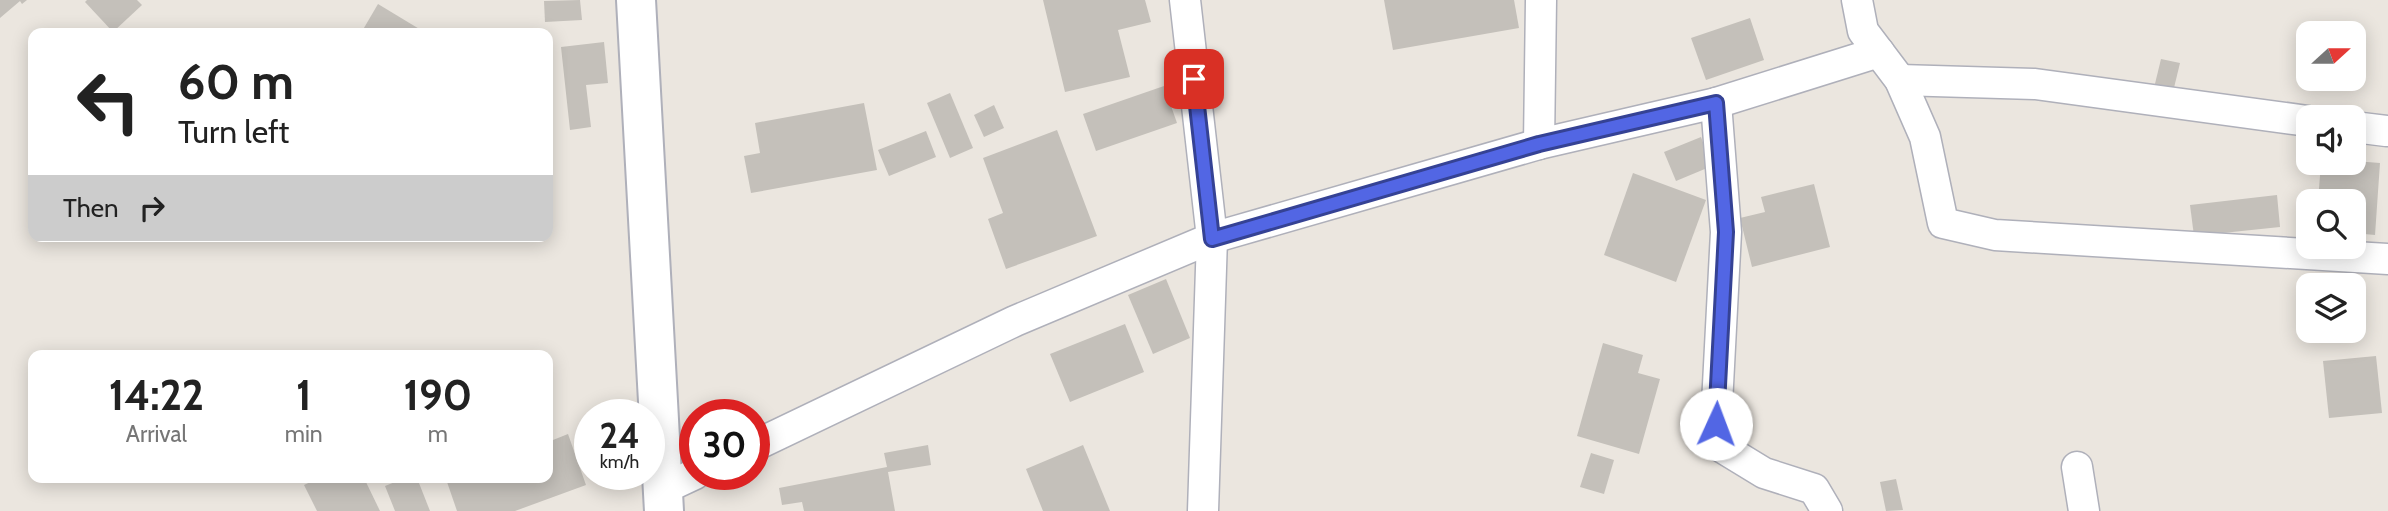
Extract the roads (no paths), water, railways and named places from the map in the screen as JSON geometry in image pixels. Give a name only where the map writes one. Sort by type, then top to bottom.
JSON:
[{"type":"main road","points":[[636,0],[674,491]]},
{"type":"street","points":[[1185,0],[1212,239],[1203,511]]},
{"type":"street","points":[[1539,144],[1541,0]]},
{"type":"street","points":[[1857,0],[1863,31],[1900,80],[1924,137],[1944,223],[1995,235],[2388,259]]},
{"type":"street","points":[[770,438],[1015,321],[1212,239],[1539,144],[1716,103],[1879,52]]},
{"type":"street","points":[[1900,80],[2035,85],[2296,119]]},
{"type":"street","points":[[1716,103],[1726,232],[1716,424],[1719,436],[1723,448],[1764,473],[1814,489],[1827,511]]},
{"type":"street","points":[[2366,128],[2386,131]]},
{"type":"street","points":[[2077,467],[2084,511]]}]
